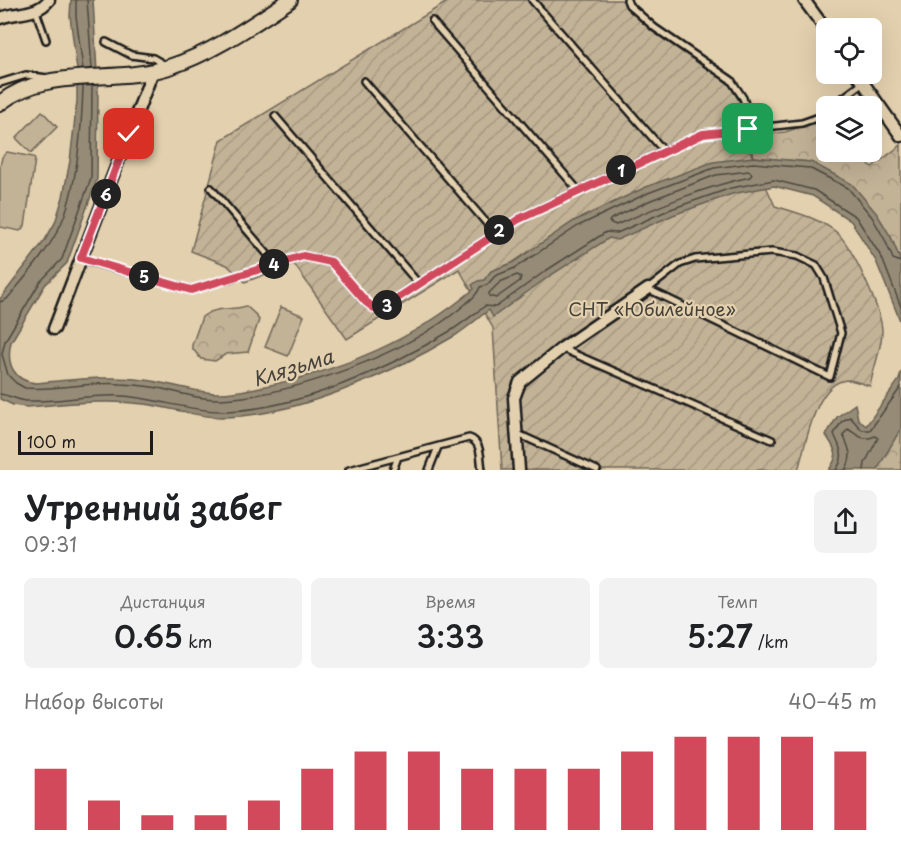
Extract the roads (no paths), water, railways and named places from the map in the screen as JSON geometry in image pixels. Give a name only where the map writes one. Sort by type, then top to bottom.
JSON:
[{"type":"main road","points":[[0,103],[30,86],[169,68],[198,56],[290,0]]},
{"type":"street","points":[[0,18],[36,11],[45,6],[49,0]]},
{"type":"street","points":[[804,0],[817,18]]},
{"type":"street","points":[[54,329],[153,71]]},
{"type":"street","points":[[864,84],[901,136]]},
{"type":"street","points":[[519,470],[514,398],[520,382],[562,348],[648,289]]},
{"type":"lane","points":[[532,0],[664,151]]},
{"type":"lane","points":[[627,0],[629,5],[655,28],[731,80],[743,98],[753,128]]},
{"type":"lane","points":[[36,11],[46,40]]},
{"type":"lane","points":[[432,21],[578,190]]},
{"type":"lane","points":[[106,42],[131,55],[153,58],[169,68]]},
{"type":"lane","points":[[0,83],[26,75],[41,76],[56,81]]},
{"type":"lane","points":[[364,81],[495,232]]},
{"type":"lane","points":[[842,96],[854,84]]},
{"type":"lane","points":[[275,116],[418,283]]},
{"type":"lane","points":[[81,258],[191,290],[303,256],[331,262],[366,302],[374,308],[384,307],[495,232],[578,190],[664,151],[703,134],[802,123],[816,118]]},
{"type":"lane","points":[[211,188],[275,264]]},
{"type":"lane","points":[[772,252],[797,256],[816,265],[824,278],[841,333],[830,376],[648,289],[680,264],[696,259],[772,252]]},
{"type":"lane","points":[[562,348],[772,440]]},
{"type":"lane","points":[[516,434],[597,470]]},
{"type":"lane","points":[[349,470],[469,438],[478,444],[482,470]]},
{"type":"lane","points":[[429,470],[438,447]]},
{"type":"lane","points":[[393,470],[398,457]]},
{"type":"water","points":[[71,0],[93,0],[98,91],[97,179],[67,263],[45,285],[11,342],[10,357],[13,370],[28,382],[118,378],[154,381],[198,391],[222,393],[266,386],[322,372],[402,338],[451,307],[474,289],[472,285],[484,280],[491,271],[512,263],[574,221],[646,187],[713,162],[753,157],[811,162],[852,184],[877,214],[891,237],[901,262],[901,323],[876,261],[851,221],[813,196],[774,186],[732,194],[673,215],[617,240],[609,238],[548,277],[493,317],[489,310],[456,335],[403,364],[343,390],[280,410],[221,417],[154,405],[115,402],[26,407],[13,405],[0,399],[0,299],[45,240],[55,223],[63,197],[77,101],[77,70],[70,16]]},
{"type":"water","points":[[901,372],[901,428],[877,470],[829,470],[836,456],[826,435],[837,417],[855,404],[858,419],[866,426],[899,380]]},
{"type":"park label","name":"СНТ «Юбилейное»","points":[[652,310]]},
{"type":"water label","name":"Клязьма","points":[[293,368]]}]
